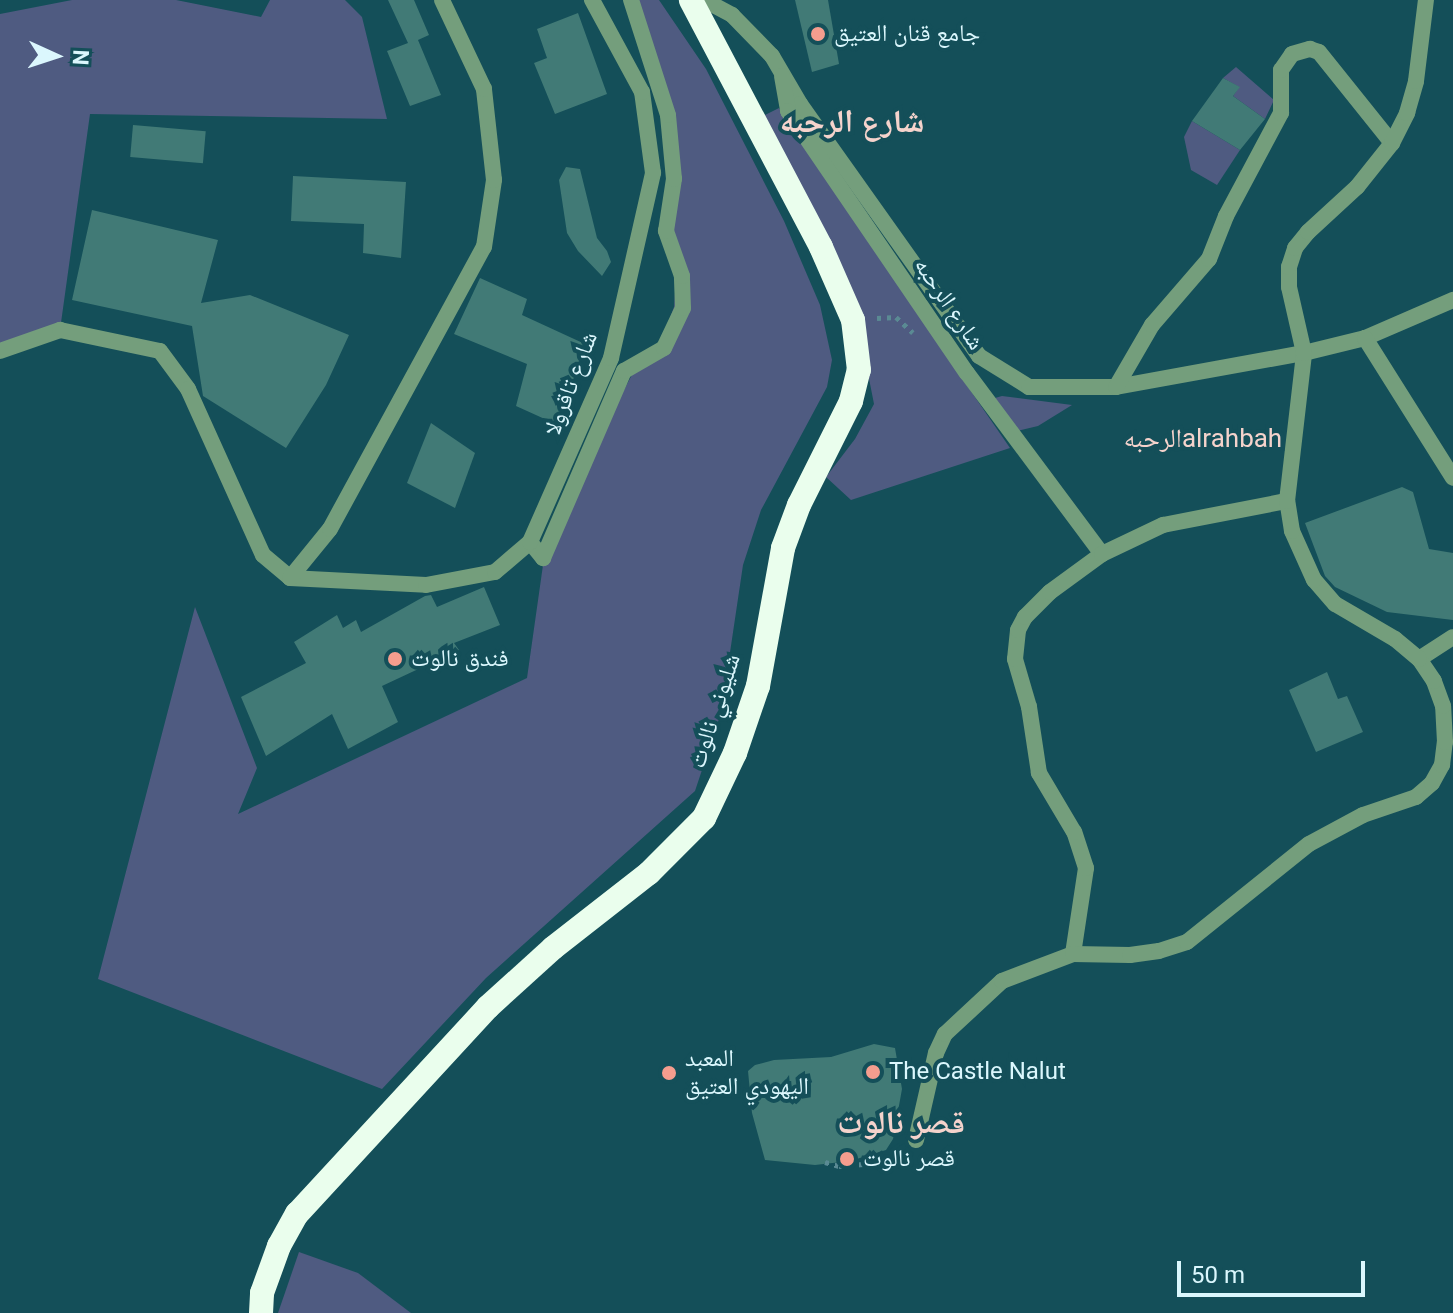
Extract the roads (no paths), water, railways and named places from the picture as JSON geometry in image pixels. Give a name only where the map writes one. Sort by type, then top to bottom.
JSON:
[{"type":"highway","name":"شليوني نالوت","points":[[261,1313],[262,1293],[279,1246],[297,1214],[488,1007],[553,948],[649,873],[704,818],[735,753],[758,686],[783,548],[799,505],[851,401],[859,370],[853,320],[821,247],[691,0]]},
{"type":"street","points":[[0,351],[60,330],[160,351],[188,389],[263,555],[290,578],[330,529],[484,247],[494,180],[484,89],[442,0]]},
{"type":"street","name":"شارع تاقرولا","points":[[290,578],[426,585],[495,572],[530,542],[611,358],[653,173],[642,92],[592,0]]},
{"type":"street","points":[[530,542],[543,558],[624,371],[664,348],[683,308],[682,276],[666,231],[674,179],[668,115],[631,0]]},
{"type":"street","points":[[704,0],[732,15],[749,30],[782,71],[800,104],[979,356],[1029,387],[1116,387],[1304,353],[1365,338],[1453,300]]},
{"type":"street","points":[[916,1140],[936,1053],[945,1034],[1002,981],[1073,954],[1159,951],[1187,942],[1309,844],[1363,815],[1416,797],[1432,783],[1442,765],[1445,742],[1443,706],[1434,681],[1419,659],[1395,639],[1335,604],[1314,580],[1292,531],[1287,501],[1304,353],[1289,287],[1289,267],[1295,248],[1308,232],[1357,187],[1392,143],[1407,113],[1416,81],[1426,0]]},
{"type":"street","points":[[1116,387],[1152,325],[1209,259],[1226,216],[1281,113],[1281,70],[1292,54],[1310,49],[1319,52],[1392,143]]},
{"type":"street","name":"شارع الرحبه","points":[[782,71],[781,85],[788,111],[967,373],[1102,554]]},
{"type":"street","points":[[1365,338],[1453,478]]},
{"type":"street","points":[[1073,954],[1086,868],[1074,832],[1039,773],[1015,645],[1025,617],[1071,574],[1102,554],[1163,525],[1287,501]]},
{"type":"street","points":[[1419,659],[1453,637]]},
{"type":"place","name":"جامع قنان العتيق","points":[[818,34]]},
{"type":"place","name":"فندق نالوت","points":[[395,659]]},
{"type":"place","name":"The Castle Nalut","points":[[873,1072]]},
{"type":"place","name":"المعبد اليهودي العتيق","points":[[669,1073]]},
{"type":"place","name":"قصر نالوت","points":[[847,1159]]},
{"type":"district","name":"شارع الرحبه","points":[[852,121]]},
{"type":"district","name":"الرحبهalrahbah","points":[[1203,439]]},
{"type":"district","name":"قصر نالوت","points":[[901,1122]]}]
